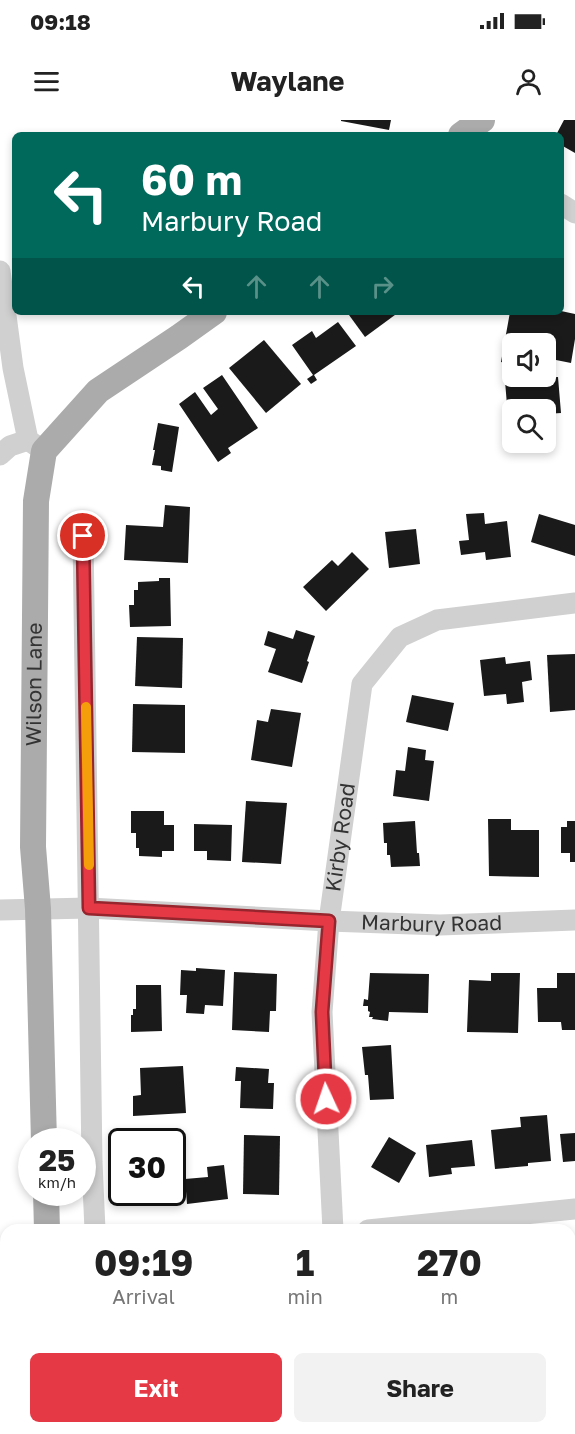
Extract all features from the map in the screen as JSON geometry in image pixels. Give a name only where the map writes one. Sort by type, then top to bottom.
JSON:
[{"type":"main road","points":[[36,446],[98,391],[210,315]]},
{"type":"main road","name":"Wilson Lane","points":[[36,446],[33,847],[38,909],[44,1128]]},
{"type":"main road","points":[[46,1206],[47,1224]]},
{"type":"street","points":[[0,271],[6,367],[36,446],[10,446],[0,455]]},
{"type":"street","points":[[83,536],[95,1224]]},
{"type":"street","name":"Kirby Road","points":[[333,1224],[322,1012],[329,921],[362,684],[400,637],[437,620],[575,603]]},
{"type":"street","name":"Marbury Road","points":[[0,910],[89,908],[440,925],[575,920]]},
{"type":"street","points":[[427,1224],[575,1209]]},
{"type":"building","points":[[341,120],[391,120],[389,130]]},
{"type":"building","points":[[564,120],[575,120],[575,153],[564,147],[564,132],[558,132]]},
{"type":"building","points":[[564,312],[575,314],[575,339],[571,363],[556,360],[556,333],[506,333],[509,315],[564,315]]},
{"type":"building","points":[[349,315],[395,315],[365,337]]},
{"type":"building","points":[[338,322],[356,346],[314,375],[317,380],[311,384],[307,379],[313,375],[292,345],[312,331],[316,338]]},
{"type":"building","points":[[264,340],[301,384],[266,413],[229,368]]},
{"type":"building","points":[[222,375],[258,428],[228,448],[231,453],[218,462],[179,404],[195,392],[211,415],[218,409],[203,388]]},
{"type":"building","points":[[556,377],[558,377],[561,413],[556,413],[556,399],[506,399],[506,387],[556,387]]},
{"type":"building","points":[[158,423],[179,427],[172,472],[161,470],[161,466],[152,465]]},
{"type":"building","points":[[165,505],[190,507],[188,563],[124,560],[126,525],[163,527]]},
{"type":"building","points":[[484,513],[485,524],[507,521],[511,557],[486,560],[485,552],[461,555],[459,541],[469,540],[466,514]]},
{"type":"building","points":[[539,514],[575,525],[575,556],[531,542]]},
{"type":"building","points":[[416,529],[420,564],[389,568],[385,532]]},
{"type":"building","points":[[352,552],[369,569],[326,611],[303,587],[332,560],[338,566]]},
{"type":"building","points":[[159,578],[170,578],[171,626],[130,627],[129,605],[134,605],[134,590],[138,590],[138,582],[159,581]]},
{"type":"building","points":[[296,630],[315,636],[302,683],[268,672],[276,649],[264,645],[268,631],[293,639]]},
{"type":"building","points":[[137,637],[183,638],[182,688],[135,686]]},
{"type":"building","points":[[575,654],[575,710],[550,712],[547,655]]},
{"type":"building","points":[[505,657],[506,664],[530,661],[532,680],[522,682],[524,702],[507,704],[506,694],[484,696],[480,660]]},
{"type":"building","points":[[412,695],[454,703],[448,731],[406,722]]},
{"type":"building","points":[[133,704],[185,705],[185,753],[132,752]]},
{"type":"building","points":[[271,709],[301,713],[292,767],[251,760],[257,720],[268,722]]},
{"type":"building","points":[[408,747],[426,750],[425,760],[434,761],[429,801],[393,796],[396,770],[405,771]]},
{"type":"building","points":[[246,801],[287,803],[281,864],[242,862]]},
{"type":"building","points":[[131,811],[164,811],[164,825],[174,825],[174,851],[162,851],[162,857],[139,856],[139,848],[136,848],[136,833],[131,833]]},
{"type":"building","points":[[488,819],[511,819],[511,830],[539,830],[539,877],[489,876]]},
{"type":"building","points":[[415,821],[420,866],[391,867],[390,855],[387,855],[387,843],[384,843],[383,823]]},
{"type":"building","points":[[567,821],[575,821],[575,862],[570,862],[570,853],[561,853],[561,827],[567,827]]},
{"type":"building","points":[[194,824],[232,825],[231,861],[207,860],[207,851],[194,851]]},
{"type":"building","points":[[196,968],[225,970],[223,1006],[205,1005],[204,1014],[186,1013],[187,995],[180,995],[181,970],[196,971]]},
{"type":"building","points":[[234,972],[277,974],[276,1011],[270,1011],[269,1032],[232,1030]]},
{"type":"building","points":[[370,973],[429,974],[428,1013],[389,1012],[388,1021],[369,1017],[368,1006],[363,1006],[364,999],[368,1000]]},
{"type":"building","points":[[491,973],[520,973],[518,1033],[467,1032],[469,980],[491,981]]},
{"type":"building","points":[[557,973],[575,973],[575,1030],[562,1030],[561,1022],[538,1022],[537,988],[557,988]]},
{"type":"building","points":[[136,985],[161,985],[162,1031],[131,1032],[131,1015],[133,1015],[133,1009],[136,1009]]},
{"type":"building","points":[[391,1045],[394,1099],[370,1100],[362,1047]]},
{"type":"building","points":[[183,1066],[186,1113],[133,1116],[133,1096],[141,1095],[140,1068]]},
{"type":"building","points":[[236,1067],[269,1069],[268,1083],[274,1083],[273,1109],[240,1108],[241,1081],[235,1081]]},
{"type":"building","points":[[547,1115],[551,1161],[495,1169],[491,1130],[521,1127],[520,1117]]},
{"type":"building","points":[[575,1133],[575,1161],[563,1162],[560,1134]]},
{"type":"building","points":[[244,1135],[280,1136],[279,1195],[243,1194]]},
{"type":"building","points":[[389,1137],[416,1153],[399,1183],[371,1167]]},
{"type":"building","points":[[472,1140],[475,1166],[451,1168],[452,1174],[429,1177],[426,1145]]},
{"type":"building","points":[[224,1165],[228,1199],[187,1204],[186,1179],[208,1177],[207,1167]]},
{"type":"slow traffic","points":[[86,707],[89,865]]},
{"type":"route","points":[[83,536],[89,908],[329,921],[322,1012],[326,1099]]}]
